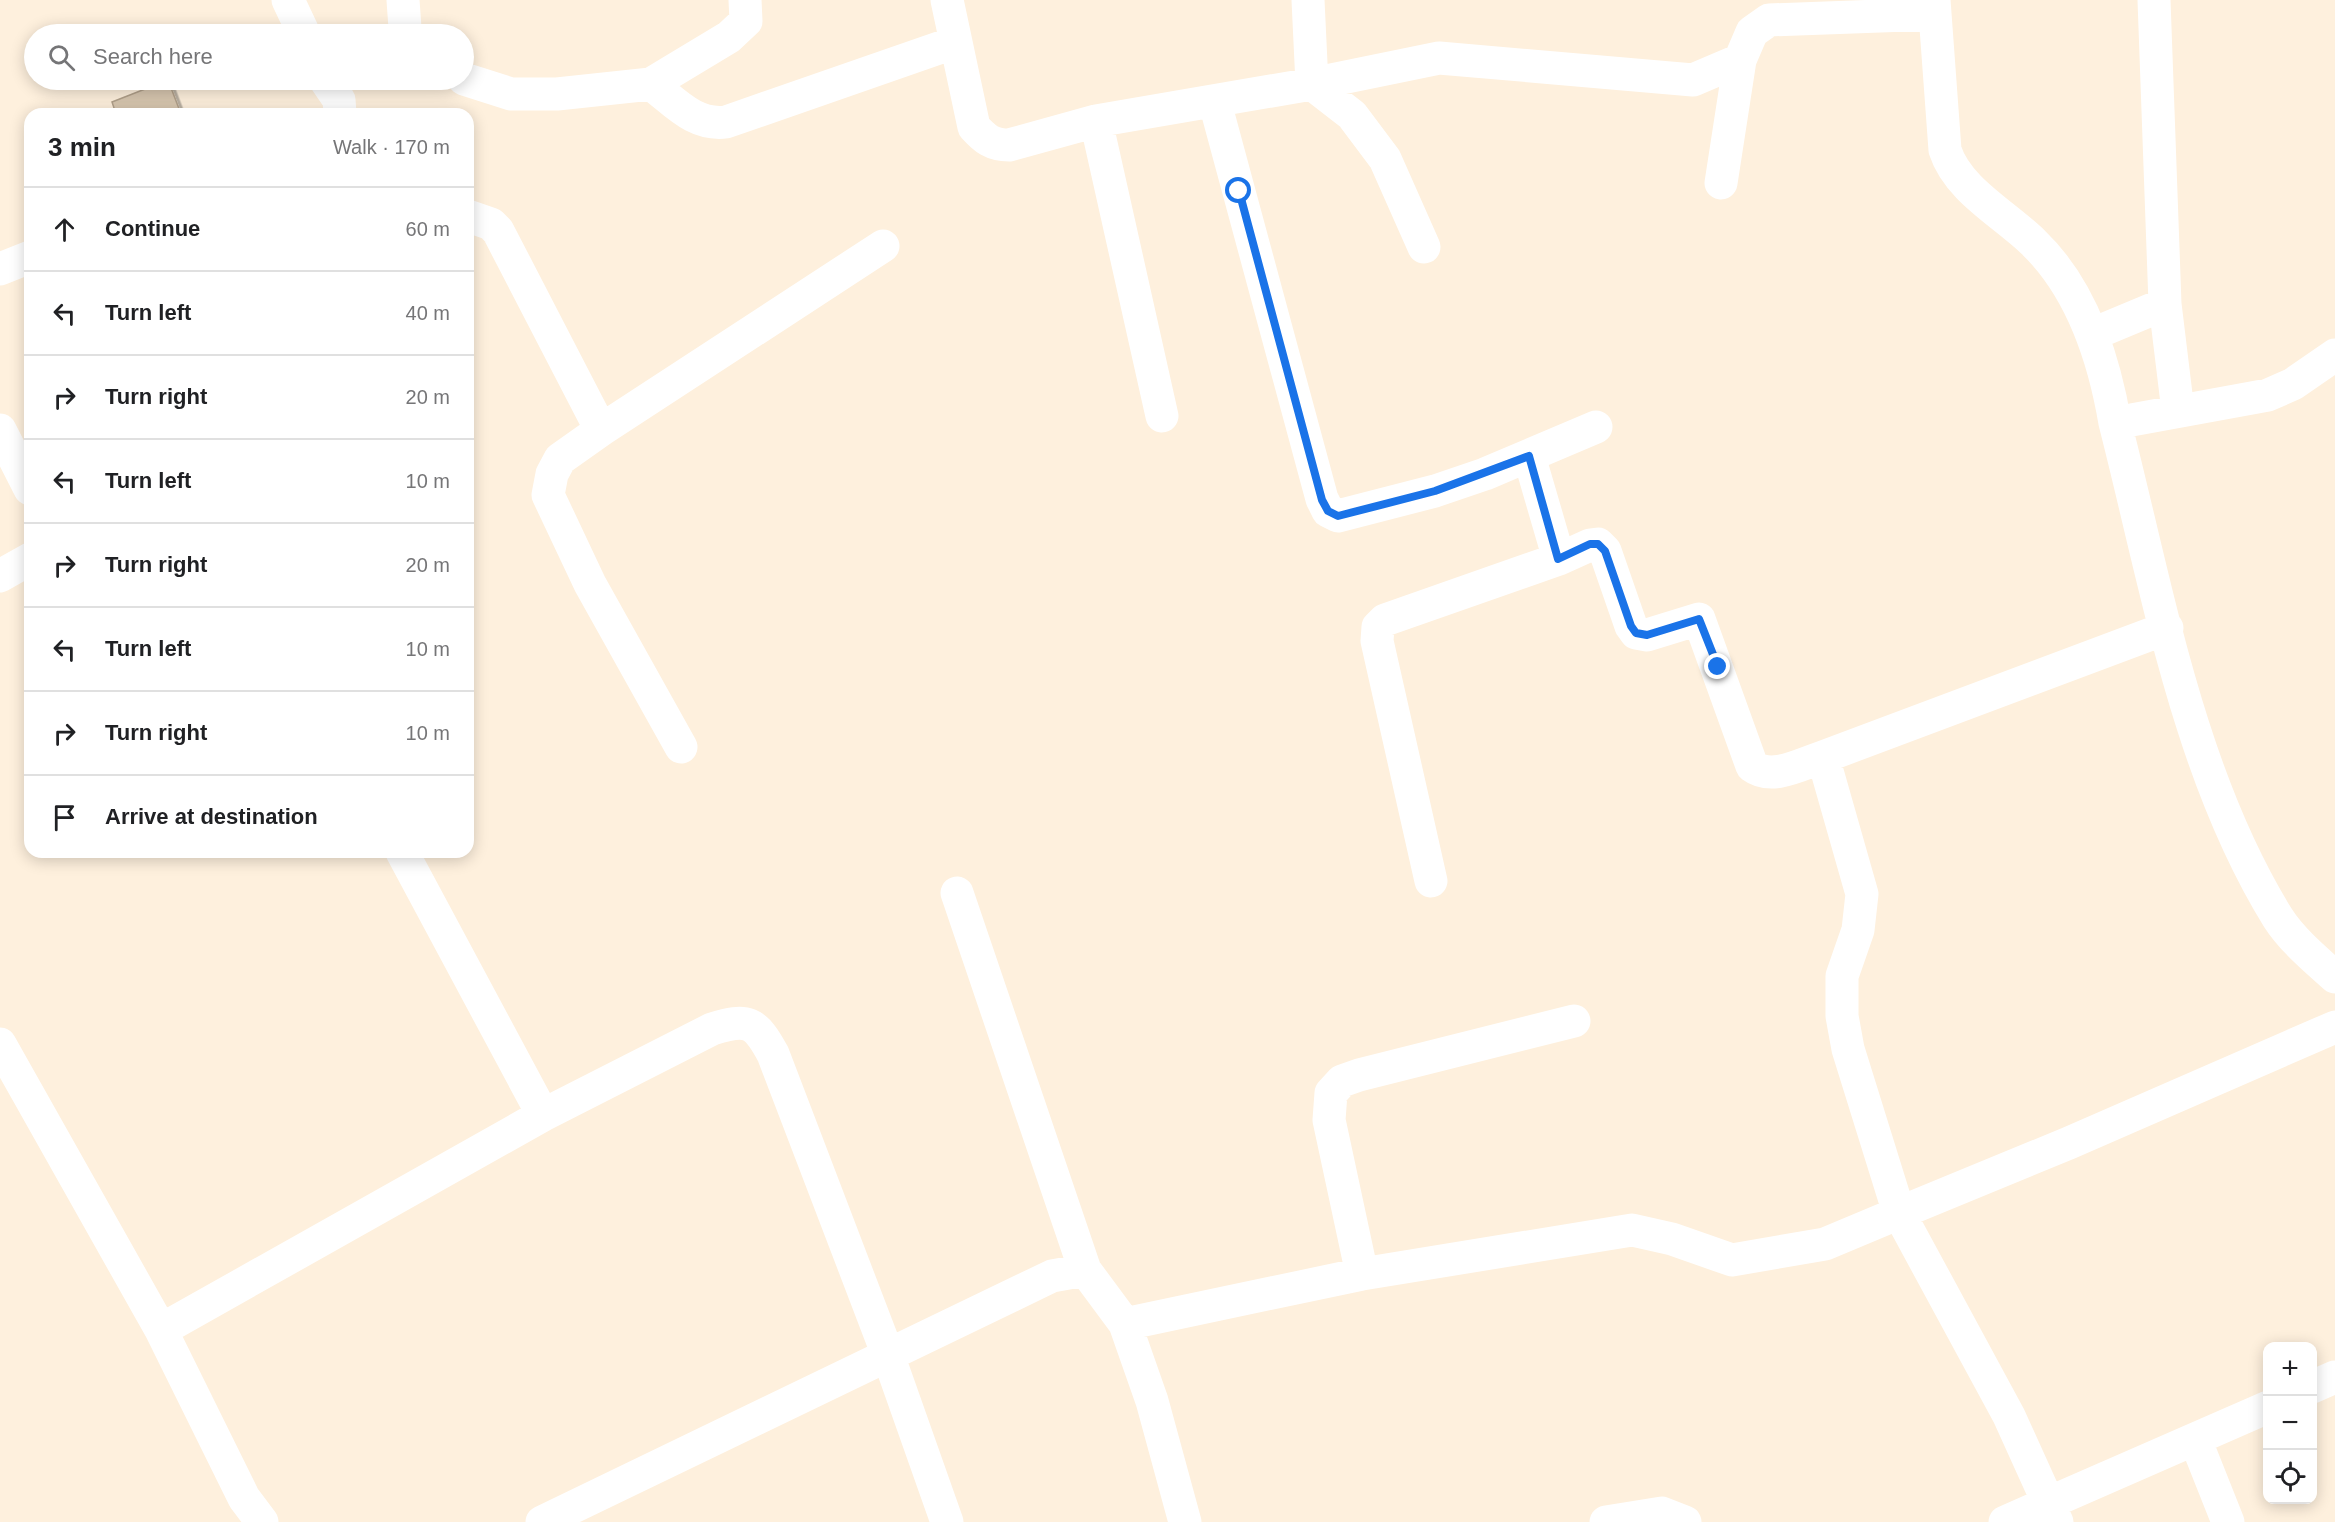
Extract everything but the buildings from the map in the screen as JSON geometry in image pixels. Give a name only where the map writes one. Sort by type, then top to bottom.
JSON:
[{"type":"street","points":[[288,0],[299,24]]},
{"type":"street","points":[[403,0],[405,24]]},
{"type":"street","points":[[474,82],[511,94],[557,94],[651,84],[729,37],[746,21],[745,0]]},
{"type":"street","points":[[947,0],[974,127],[986,140],[996,145],[1008,146],[1096,121],[1215,103],[1439,58],[1693,80],[1740,60]]},
{"type":"street","points":[[1308,0],[1312,84],[1352,115],[1384,159],[1424,247]]},
{"type":"street","points":[[2154,0],[2165,304],[2178,411]]},
{"type":"street","points":[[1721,183],[1740,60],[1752,32],[1768,20],[1935,7],[1945,150],[1951,167],[1964,182],[2033,242],[2053,264],[2093,334],[2108,379],[2115,423],[2196,739],[2220,802],[2279,920],[2335,977]]},
{"type":"street","points":[[651,84],[696,118],[708,124],[726,122],[956,42]]},
{"type":"street","points":[[332,90],[339,100],[340,108]]},
{"type":"street","points":[[1215,103],[1322,500],[1328,511],[1338,516],[1435,491],[1529,456],[1596,427]]},
{"type":"street","points":[[1096,121],[1162,416]]},
{"type":"street","points":[[474,218],[491,224],[498,231],[601,430]]},
{"type":"street","points":[[681,747],[590,584],[548,495],[552,474],[560,459],[601,430],[883,246]]},
{"type":"street","points":[[0,269],[24,259]]},
{"type":"street","points":[[2093,334],[2165,304]]},
{"type":"street","points":[[2115,423],[2268,395],[2293,384],[2335,355]]},
{"type":"street","points":[[0,430],[24,477]]},
{"type":"street","points":[[1529,456],[1558,559]]},
{"type":"street","points":[[1431,881],[1377,641],[1378,627],[1385,620],[1558,559],[1590,544],[1598,544],[1605,551],[1631,626],[1636,633],[1647,635],[1699,619],[1752,766],[1761,773],[1772,773],[1823,758],[2167,628]]},
{"type":"street","points":[[0,576],[24,562]]},
{"type":"street","points":[[1823,758],[1862,894],[1858,930],[1842,976],[1842,1016],[1848,1049],[1899,1214],[2008,1416],[2054,1513]]},
{"type":"street","points":[[405,858],[543,1115]]},
{"type":"street","points":[[957,893],[1085,1270],[1125,1324],[1152,1401],[1185,1522]]},
{"type":"street","points":[[1362,1274],[1329,1120],[1330,1093],[1342,1081],[1359,1075],[1574,1021]]},
{"type":"street","points":[[161,1330],[543,1115],[712,1029],[746,1022],[761,1032],[772,1054],[888,1355],[947,1522]]},
{"type":"street","points":[[1125,1324],[1362,1274],[1632,1230],[1672,1239],[1732,1260],[1825,1244],[2069,1143],[2335,1027]]},
{"type":"street","points":[[0,1044],[161,1330],[244,1498],[262,1522]]},
{"type":"street","points":[[542,1522],[1052,1276],[1085,1270]]},
{"type":"street","points":[[2317,1385],[2335,1377]]},
{"type":"street","points":[[2005,1522],[2054,1513],[2195,1439],[2263,1409]]},
{"type":"street","points":[[2195,1439],[2228,1522]]},
{"type":"street","points":[[1606,1522],[1662,1513],[1685,1522]]},
{"type":"route","points":[[1239,191],[1322,500],[1328,511],[1338,516],[1435,491],[1529,456],[1558,559],[1590,544],[1598,544],[1605,551],[1631,626],[1636,633],[1647,635],[1699,619],[1718,667]]}]
